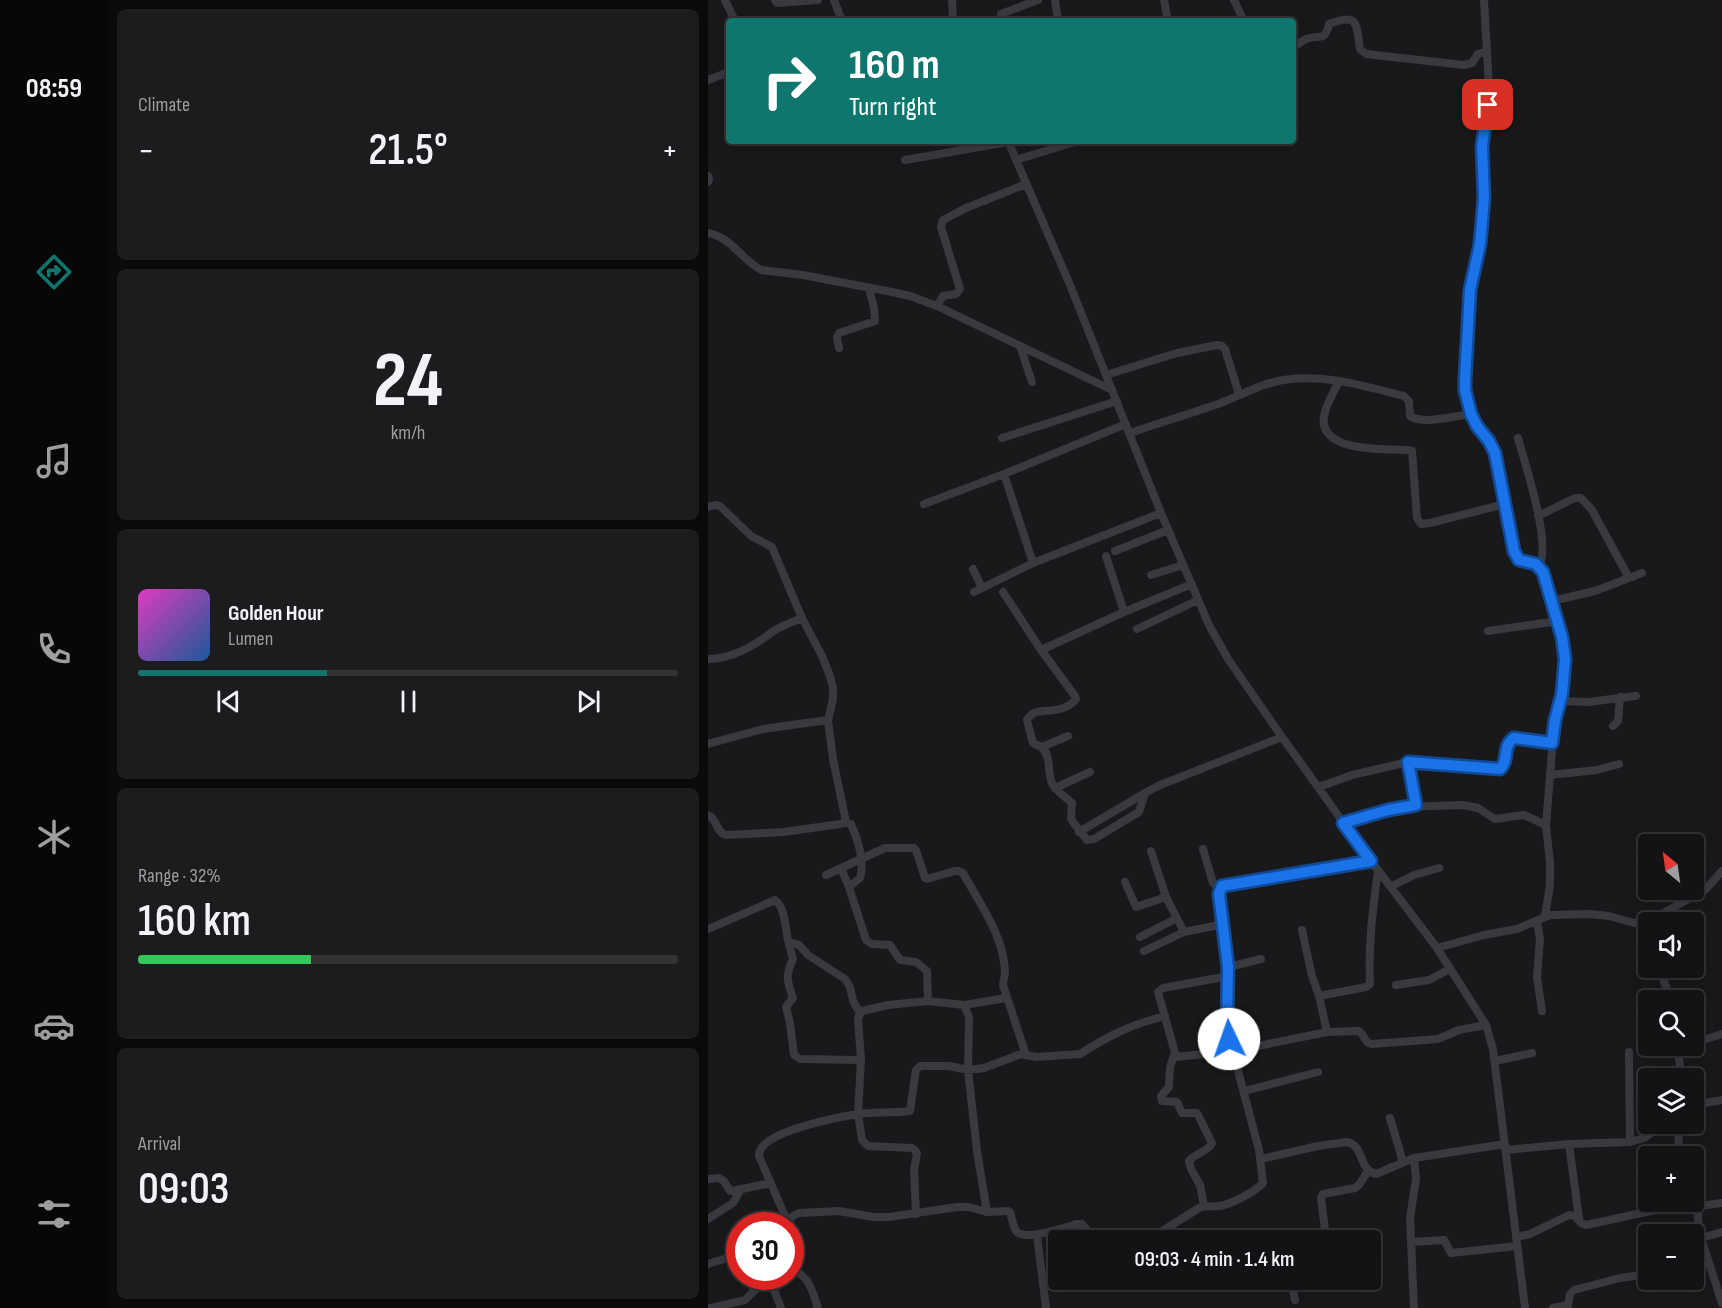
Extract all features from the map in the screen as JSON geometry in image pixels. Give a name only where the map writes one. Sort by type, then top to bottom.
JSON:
[{"type":"street","points":[[725,0],[734,18]]},
{"type":"street","points":[[775,0],[777,3],[818,0]]},
{"type":"street","points":[[834,0],[841,18]]},
{"type":"street","points":[[1001,14],[1038,0]]},
{"type":"street","points":[[1055,0],[1058,18]]},
{"type":"street","points":[[1164,0],[1167,18]]},
{"type":"street","points":[[1234,0],[1243,18]]},
{"type":"street","points":[[1484,0],[1489,87],[1482,146],[1484,197],[1480,244],[1470,290],[1465,390],[1471,414],[1493,447],[1514,551],[1522,561],[1536,564],[1545,578],[1564,645],[1565,659],[1552,743],[1546,825],[1550,874],[1545,916]]},
{"type":"street","points":[[952,3],[953,18]]},
{"type":"street","points":[[1296,46],[1308,38],[1325,36],[1328,33],[1329,24],[1347,19],[1356,24],[1360,48],[1366,54],[1464,65],[1472,63],[1478,54],[1486,52]]},
{"type":"street","points":[[708,80],[726,73]]},
{"type":"street","points":[[905,160],[992,144]]},
{"type":"street","points":[[1009,144],[1070,285],[1126,424],[1135,432],[1161,513],[1209,625],[1228,659],[1343,823],[1437,948],[1486,1025],[1495,1061],[1525,1308]]},
{"type":"street","points":[[1016,160],[1068,144]]},
{"type":"street","points":[[708,176],[708,182]]},
{"type":"street","points":[[937,306],[943,296],[960,291],[941,227],[942,220],[1026,184]]},
{"type":"street","points":[[708,233],[721,236],[760,270],[813,277],[910,296],[937,306],[1112,390]]},
{"type":"street","points":[[839,348],[837,338],[839,333],[875,321],[869,288]]},
{"type":"street","points":[[1106,375],[1184,352],[1217,345],[1225,349],[1239,394]]},
{"type":"street","points":[[1020,346],[1032,382]]},
{"type":"street","points":[[1135,432],[1281,380],[1303,378],[1339,381],[1404,396],[1409,401],[1410,416],[1417,420],[1471,414]]},
{"type":"street","points":[[1339,381],[1323,418],[1327,431],[1339,441],[1350,446],[1412,451],[1417,518],[1420,524],[1505,504]]},
{"type":"street","points":[[1002,438],[1117,401]]},
{"type":"street","points":[[924,504],[1126,424]]},
{"type":"street","points":[[1518,438],[1538,516],[1543,559],[1539,567]]},
{"type":"street","points":[[1004,474],[1033,563]]},
{"type":"street","points":[[1538,516],[1575,498],[1581,498],[1592,510],[1629,578]]},
{"type":"street","points":[[708,507],[720,506],[751,536],[772,547],[801,618],[822,656],[831,682],[833,699],[828,720],[833,759],[846,822]]},
{"type":"street","points":[[974,592],[1033,563],[1161,513]]},
{"type":"street","points":[[1115,550],[1168,530]]},
{"type":"street","points":[[1106,556],[1124,612]]},
{"type":"street","points":[[1151,575],[1183,565]]},
{"type":"street","points":[[973,569],[982,588]]},
{"type":"street","points":[[1552,601],[1595,591],[1642,573]]},
{"type":"street","points":[[1041,650],[1192,584]]},
{"type":"street","points":[[1003,592],[1076,699],[1067,707],[1058,710],[1035,711],[1027,720],[1033,743],[1042,747],[1050,765],[1050,777],[1055,788],[1072,803],[1071,818],[1080,832],[1090,841],[1139,812],[1145,793]]},
{"type":"street","points":[[1137,629],[1198,600]]},
{"type":"street","points":[[708,659],[720,658],[748,648],[801,618]]},
{"type":"street","points":[[1488,631],[1558,621]]},
{"type":"street","points":[[1560,701],[1588,702],[1636,696]]},
{"type":"street","points":[[1613,726],[1619,718],[1620,697]]},
{"type":"street","points":[[708,744],[763,729],[828,720]]},
{"type":"street","points":[[1042,747],[1068,736]]},
{"type":"street","points":[[1080,832],[1160,785],[1282,736]]},
{"type":"street","points":[[1319,788],[1353,775],[1408,762],[1500,769],[1503,768],[1507,746],[1514,738],[1552,743]]},
{"type":"street","points":[[1408,762],[1416,805]]},
{"type":"street","points":[[1550,775],[1597,770],[1619,764]]},
{"type":"street","points":[[1055,788],[1090,772]]},
{"type":"street","points":[[1343,823],[1388,810],[1416,805],[1473,806],[1495,819],[1524,815],[1546,825]]},
{"type":"street","points":[[708,815],[714,819],[719,832],[726,835],[784,832],[846,822],[851,824],[862,867],[860,878],[849,887]]},
{"type":"street","points":[[826,875],[889,847],[914,848],[927,879],[956,871],[963,873],[997,936],[1004,959],[1003,985],[1006,998],[1026,1054]]},
{"type":"street","points":[[1203,849],[1213,883],[1220,889]]},
{"type":"street","points":[[1151,850],[1166,897],[1184,932]]},
{"type":"street","points":[[1164,1230],[1192,1211],[1204,1206],[1224,1205],[1260,1186],[1264,1179],[1261,1159],[1227,1029],[1229,972],[1220,889],[1226,885],[1371,861]]},
{"type":"street","points":[[841,868],[866,940],[870,944],[891,945],[900,960],[916,962],[927,971],[928,1001]]},
{"type":"street","points":[[1392,886],[1414,875],[1439,868]]},
{"type":"street","points":[[1319,996],[1366,987],[1370,984],[1370,944],[1378,870]]},
{"type":"street","points":[[1666,912],[1699,893],[1722,871]]},
{"type":"street","points":[[1125,882],[1136,907],[1166,897]]},
{"type":"street","points":[[708,929],[775,900],[779,902],[793,959],[788,971],[787,982],[793,998],[786,1007],[794,1056],[800,1059],[861,1060]]},
{"type":"street","points":[[1437,948],[1517,929],[1545,916],[1600,915],[1638,922]]},
{"type":"street","points":[[1140,937],[1177,918]]},
{"type":"street","points":[[1537,921],[1540,931],[1537,977],[1542,1011]]},
{"type":"street","points":[[1144,951],[1184,932],[1224,924]]},
{"type":"street","points":[[1302,930],[1327,1032]]},
{"type":"street","points":[[789,944],[799,945],[808,955],[846,979],[850,987],[853,1001],[860,1013],[858,1018],[861,1060],[858,1114],[862,1140],[868,1146],[915,1150],[917,1157],[914,1170],[916,1214]]},
{"type":"street","points":[[1204,1206],[1200,1185],[1189,1161],[1210,1147],[1211,1141],[1197,1113],[1184,1113],[1177,1101],[1162,1101],[1161,1096],[1169,1087],[1170,1067],[1174,1057],[1158,994],[1159,990],[1229,972],[1261,959]]},
{"type":"street","points":[[1396,985],[1429,980],[1450,969]]},
{"type":"street","points":[[860,1013],[888,1005],[928,1001],[964,1005],[1006,998]]},
{"type":"street","points":[[964,1005],[969,1017],[968,1071],[987,1212]]},
{"type":"street","points":[[783,1212],[758,1151],[772,1137],[796,1128],[858,1114],[910,1111],[916,1070],[920,1065],[949,1066],[968,1071],[1026,1054],[1036,1057],[1080,1054],[1113,1033],[1140,1022],[1165,1016]]},
{"type":"street","points":[[1174,1057],[1233,1051],[1327,1032],[1359,1031],[1365,1041],[1372,1044],[1441,1038],[1454,1032],[1486,1025]]},
{"type":"street","points":[[1704,1039],[1722,1034]]},
{"type":"street","points":[[1629,1052],[1630,1142]]},
{"type":"street","points":[[1495,1061],[1532,1053]]},
{"type":"street","points":[[1244,1091],[1318,1072]]},
{"type":"street","points":[[1704,1103],[1722,1100]]},
{"type":"street","points":[[1390,1118],[1416,1179],[1411,1207],[1414,1308]]},
{"type":"street","points":[[1261,1159],[1347,1142],[1357,1147],[1368,1171],[1376,1174],[1408,1160],[1505,1147],[1630,1142],[1650,1134]]},
{"type":"street","points":[[1569,1144],[1578,1219]]},
{"type":"street","points":[[1324,1230],[1321,1198],[1323,1194],[1355,1188],[1368,1171]]},
{"type":"street","points":[[708,1179],[719,1178],[724,1181],[730,1191],[771,1183]]},
{"type":"street","points":[[708,1219],[733,1203],[741,1190]]},
{"type":"street","points":[[1704,1205],[1722,1203]]},
{"type":"street","points":[[804,1213],[839,1211],[873,1217],[969,1207],[987,1212],[1008,1211],[1018,1233],[1022,1235],[1048,1232]]},
{"type":"street","points":[[1411,1242],[1444,1240],[1451,1253],[1516,1241],[1569,1215],[1575,1216],[1586,1226],[1647,1212]]},
{"type":"street","points":[[1055,1230],[1082,1224],[1087,1230]]},
{"type":"street","points":[[1704,1237],[1722,1232]]},
{"type":"street","points":[[1037,1235],[1046,1308]]},
{"type":"street","points":[[1704,1249],[1722,1304]]},
{"type":"street","points":[[708,1264],[726,1258]]},
{"type":"street","points":[[804,1275],[810,1284],[818,1308]]},
{"type":"street","points":[[1553,1308],[1569,1307],[1570,1294],[1574,1290],[1638,1275]]},
{"type":"street","points":[[711,1308],[745,1300],[755,1290]]},
{"type":"street","points":[[774,1290],[781,1308]]},
{"type":"street","points":[[1293,1290],[1295,1300]]},
{"type":"route","points":[[1229,1039],[1227,1029],[1228,967],[1219,894],[1222,886],[1371,861],[1343,823],[1388,810],[1416,805],[1408,762],[1500,769],[1503,768],[1507,746],[1514,738],[1552,743],[1562,694],[1565,668],[1564,645],[1543,572],[1536,564],[1519,560],[1514,551],[1495,453],[1471,414],[1465,390],[1470,290],[1480,244],[1484,197],[1482,146],[1488,105]]}]
